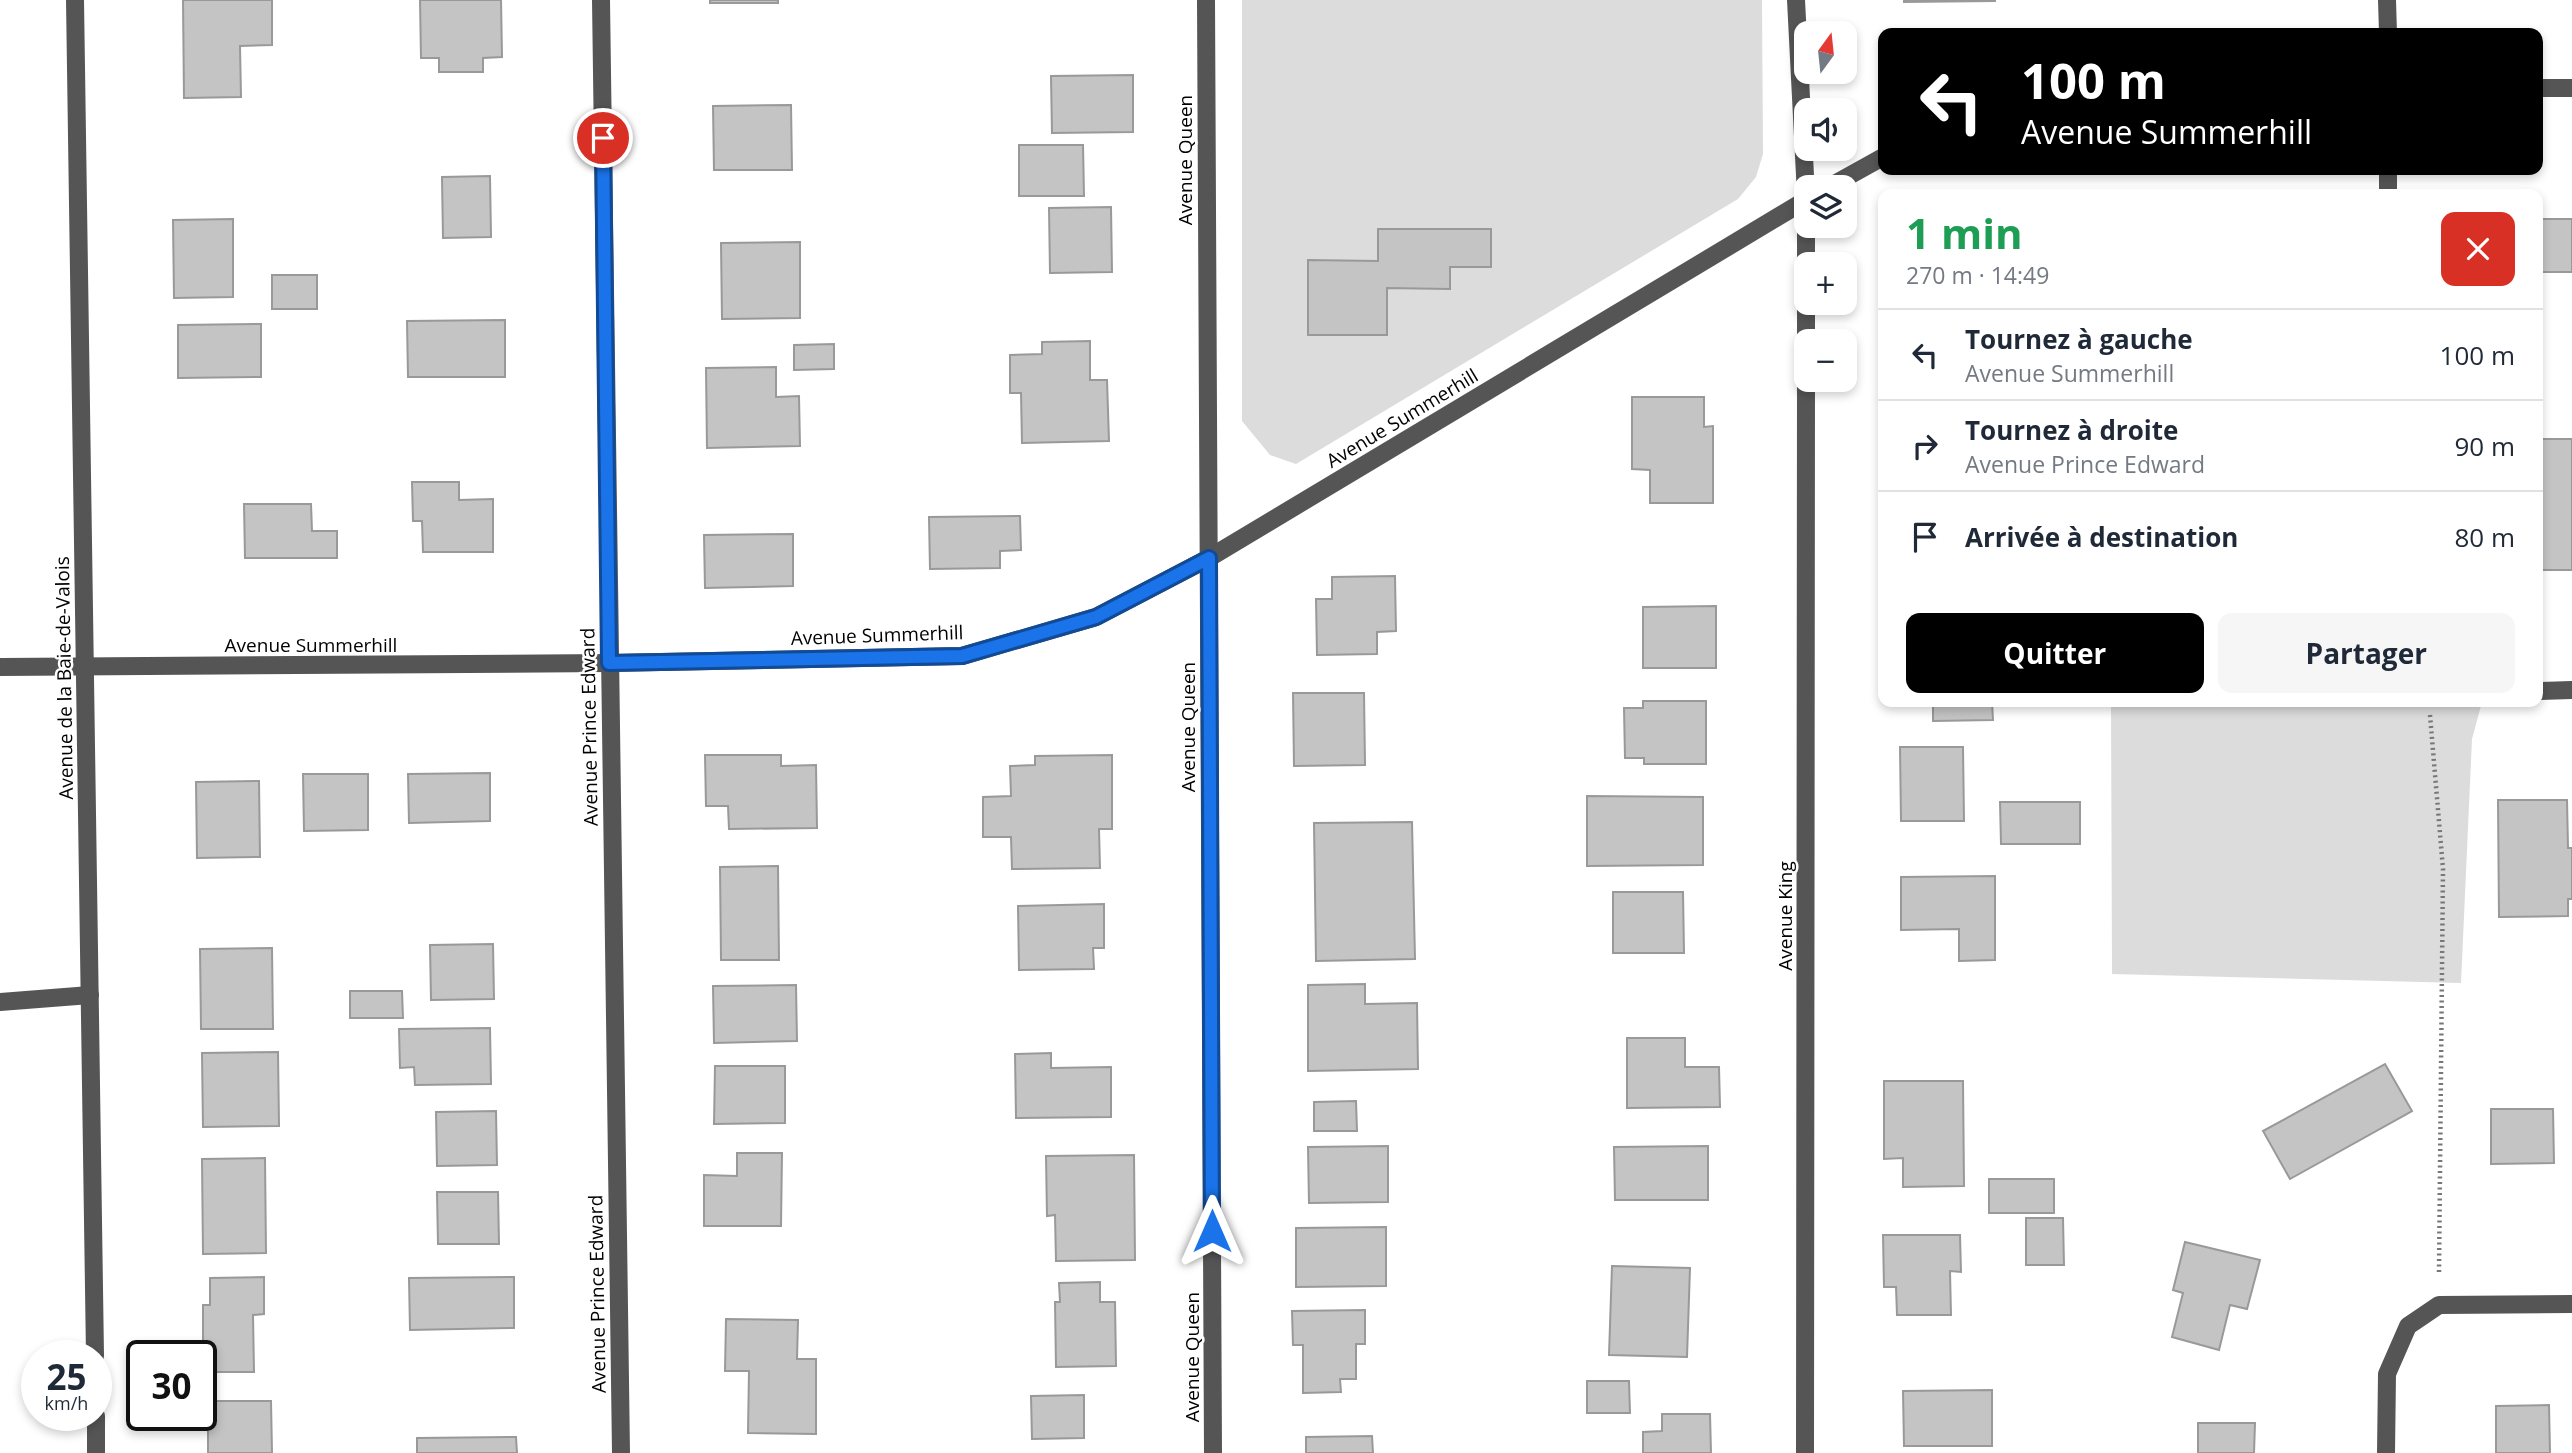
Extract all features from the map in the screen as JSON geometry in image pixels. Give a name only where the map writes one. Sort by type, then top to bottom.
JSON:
[{"type":"street","name":"Avenue de la Baie-de-Valois","points":[[75,0],[95,1340]]},
{"type":"street","name":"Avenue Prince Edward","points":[[601,0],[621,1453]]},
{"type":"street","name":"Avenue Queen","points":[[1206,0],[1213,1453]]},
{"type":"street","points":[[1796,0],[1805,175]]},
{"type":"street","points":[[2388,0],[2388,28]]},
{"type":"street","points":[[2543,88],[2572,88]]},
{"type":"street","points":[[1851,175],[1878,161]]},
{"type":"street","name":"Avenue Summerhill","points":[[0,667],[609,663],[962,656],[1096,617],[1209,558],[1794,207]]},
{"type":"street","name":"Avenue King","points":[[1805,1453],[1806,392]]},
{"type":"street","points":[[2543,691],[2572,690]]},
{"type":"street","points":[[0,1002],[90,995]]},
{"type":"street","points":[[2386,1453],[2386,1374],[2408,1326],[2439,1304],[2572,1304]]},
{"type":"street","points":[[96,1431],[96,1453]]},
{"type":"path","points":[[2430,715],[2443,869],[2439,1272]]},
{"type":"shaded area","points":[[1242,0],[1762,0],[1763,154],[1756,177],[1738,199],[1296,464],[1270,455],[1242,421]]},
{"type":"shaded area","points":[[2111,707],[2481,707],[2472,739],[2461,983],[2112,974]]},
{"type":"building","points":[[183,0],[272,0],[272,45],[240,46],[241,97],[184,98]]},
{"type":"building","points":[[420,0],[501,0],[502,57],[483,58],[483,72],[439,72],[439,58],[421,58]]},
{"type":"building","points":[[710,0],[778,0],[778,3],[710,3]]},
{"type":"building","points":[[1995,0],[1995,1],[1904,2]]},
{"type":"building","points":[[1133,75],[1133,132],[1052,133],[1051,76]]},
{"type":"building","points":[[791,105],[792,170],[714,170],[713,106]]},
{"type":"building","points":[[1019,145],[1083,145],[1084,196],[1019,196]]},
{"type":"building","points":[[490,176],[491,237],[443,238],[442,177]]},
{"type":"building","points":[[1111,207],[1112,272],[1050,273],[1049,208]]},
{"type":"building","points":[[233,219],[233,297],[174,298],[173,220]]},
{"type":"building","points":[[2543,219],[2572,219],[2572,272],[2543,272]]},
{"type":"building","points":[[1378,229],[1491,229],[1491,267],[1450,267],[1450,289],[1387,288],[1387,335],[1308,335],[1308,260],[1378,261]]},
{"type":"building","points":[[800,242],[800,318],[722,319],[721,243]]},
{"type":"building","points":[[272,275],[317,275],[317,309],[272,309]]},
{"type":"building","points":[[505,320],[505,377],[408,377],[407,321]]},
{"type":"building","points":[[261,324],[261,377],[178,378],[178,325]]},
{"type":"building","points":[[1090,341],[1090,380],[1107,380],[1109,441],[1022,443],[1021,393],[1010,393],[1010,355],[1042,354],[1042,342]]},
{"type":"building","points":[[834,344],[834,369],[794,370],[794,345]]},
{"type":"building","points":[[776,367],[776,397],[799,396],[800,446],[707,448],[706,368]]},
{"type":"building","points":[[1632,397],[1704,397],[1704,427],[1713,426],[1713,503],[1650,503],[1650,470],[1632,469]]},
{"type":"building","points":[[2543,439],[2572,439],[2572,570],[2543,570]]},
{"type":"building","points":[[412,482],[459,482],[459,500],[493,499],[493,552],[423,552],[422,521],[413,521]]},
{"type":"building","points":[[244,504],[311,504],[312,531],[337,531],[337,558],[245,558]]},
{"type":"building","points":[[1020,516],[1021,550],[1000,551],[1000,568],[930,569],[929,517]]},
{"type":"building","points":[[793,534],[793,586],[705,588],[704,535]]},
{"type":"building","points":[[1395,576],[1396,631],[1377,632],[1377,654],[1317,655],[1316,599],[1332,599],[1332,577]]},
{"type":"building","points":[[1716,606],[1716,668],[1643,668],[1643,607]]},
{"type":"building","points":[[1293,693],[1364,693],[1365,765],[1294,766]]},
{"type":"building","points":[[1643,701],[1706,701],[1706,764],[1644,764],[1644,758],[1625,758],[1624,708],[1643,708]]},
{"type":"building","points":[[1933,707],[1992,707],[1993,720],[1933,721]]},
{"type":"building","points":[[1900,747],[1963,747],[1964,821],[1901,821]]},
{"type":"building","points":[[705,755],[781,755],[781,766],[816,765],[817,828],[729,829],[728,806],[706,806]]},
{"type":"building","points":[[1112,755],[1112,829],[1099,829],[1100,868],[1012,869],[1011,837],[983,837],[983,797],[1011,796],[1010,766],[1035,765],[1035,756]]},
{"type":"building","points":[[490,773],[490,821],[409,823],[408,774]]},
{"type":"building","points":[[303,774],[368,774],[368,830],[304,831]]},
{"type":"building","points":[[259,781],[260,857],[197,858],[196,782]]},
{"type":"building","points":[[1587,796],[1703,797],[1703,865],[1587,866]]},
{"type":"building","points":[[2498,800],[2567,800],[2568,848],[2572,848],[2572,899],[2568,899],[2568,916],[2499,917]]},
{"type":"building","points":[[2000,802],[2080,802],[2080,844],[2001,844]]},
{"type":"building","points":[[1412,822],[1415,959],[1316,961],[1314,823]]},
{"type":"building","points":[[778,866],[779,960],[721,960],[720,867]]},
{"type":"building","points":[[1995,876],[1995,960],[1959,961],[1959,929],[1901,930],[1901,877]]},
{"type":"building","points":[[1613,892],[1683,892],[1684,953],[1613,953]]},
{"type":"building","points":[[1104,904],[1104,948],[1093,948],[1094,969],[1019,970],[1018,906]]},
{"type":"building","points":[[493,944],[494,999],[431,1000],[430,945]]},
{"type":"building","points":[[272,948],[273,1029],[201,1029],[200,949]]},
{"type":"building","points":[[1365,984],[1365,1004],[1417,1003],[1418,1069],[1308,1071],[1308,985]]},
{"type":"building","points":[[796,985],[797,1041],[714,1043],[713,986]]},
{"type":"building","points":[[350,991],[402,991],[403,1018],[350,1018]]},
{"type":"building","points":[[490,1028],[491,1084],[415,1085],[414,1067],[400,1068],[399,1029]]},
{"type":"building","points":[[1627,1038],[1685,1038],[1685,1067],[1719,1067],[1720,1107],[1627,1108]]},
{"type":"building","points":[[278,1052],[279,1126],[203,1127],[202,1053]]},
{"type":"building","points":[[1051,1053],[1051,1068],[1111,1067],[1111,1117],[1016,1118],[1015,1054]]},
{"type":"building","points":[[2385,1064],[2412,1111],[2290,1179],[2263,1131]]},
{"type":"building","points":[[715,1066],[785,1066],[785,1123],[714,1124]]},
{"type":"building","points":[[1884,1081],[1963,1081],[1964,1186],[1903,1187],[1903,1158],[1884,1159]]},
{"type":"building","points":[[1356,1101],[1357,1131],[1314,1131],[1314,1102]]},
{"type":"building","points":[[2491,1109],[2553,1109],[2554,1163],[2491,1164]]},
{"type":"building","points":[[496,1111],[497,1165],[437,1166],[436,1112]]},
{"type":"building","points":[[1388,1146],[1388,1202],[1309,1203],[1308,1147]]},
{"type":"building","points":[[1708,1146],[1708,1200],[1615,1200],[1614,1147]]},
{"type":"building","points":[[737,1153],[782,1153],[781,1226],[704,1226],[704,1175],[737,1176]]},
{"type":"building","points":[[1134,1155],[1135,1260],[1056,1261],[1055,1215],[1047,1216],[1046,1156]]},
{"type":"building","points":[[265,1158],[266,1253],[203,1254],[202,1159]]},
{"type":"building","points":[[1989,1179],[2054,1179],[2054,1213],[1989,1213]]},
{"type":"building","points":[[437,1192],[498,1192],[499,1244],[438,1244]]},
{"type":"building","points":[[2026,1218],[2063,1218],[2064,1265],[2026,1265]]},
{"type":"building","points":[[1386,1227],[1386,1286],[1296,1287],[1296,1228]]},
{"type":"building","points":[[1883,1235],[1960,1235],[1961,1272],[1950,1271],[1951,1315],[1897,1315],[1896,1287],[1884,1287]]},
{"type":"building","points":[[2185,1242],[2260,1260],[2247,1309],[2230,1305],[2219,1350],[2172,1337],[2183,1293],[2173,1290]]},
{"type":"building","points":[[1612,1266],[1690,1268],[1687,1357],[1609,1355]]},
{"type":"building","points":[[264,1277],[264,1314],[253,1315],[254,1372],[217,1372],[217,1340],[203,1340],[203,1305],[210,1305],[210,1278]]},
{"type":"building","points":[[514,1277],[514,1328],[410,1330],[409,1278]]},
{"type":"building","points":[[1100,1282],[1100,1302],[1115,1302],[1116,1366],[1056,1367],[1055,1302],[1060,1302],[1059,1283]]},
{"type":"building","points":[[1365,1310],[1365,1344],[1356,1344],[1356,1379],[1340,1379],[1341,1392],[1303,1393],[1303,1345],[1293,1345],[1292,1311]]},
{"type":"building","points":[[726,1319],[798,1320],[797,1359],[816,1359],[816,1434],[748,1433],[749,1371],[725,1371]]},
{"type":"building","points":[[1587,1381],[1629,1381],[1630,1413],[1587,1413]]},
{"type":"building","points":[[1992,1390],[1992,1446],[1904,1446],[1903,1391]]},
{"type":"building","points":[[1084,1395],[1084,1438],[1032,1439],[1031,1396]]},
{"type":"building","points":[[217,1401],[271,1401],[272,1453],[208,1453],[208,1431],[217,1431]]},
{"type":"building","points":[[2549,1405],[2550,1453],[2496,1453],[2496,1406]]},
{"type":"building","points":[[1662,1414],[1710,1414],[1711,1453],[1643,1453],[1643,1432],[1662,1431]]},
{"type":"building","points":[[2198,1423],[2255,1423],[2254,1453],[2198,1453]]},
{"type":"building","points":[[1372,1436],[1373,1453],[1306,1453],[1306,1437]]},
{"type":"building","points":[[516,1437],[517,1453],[417,1453],[417,1438]]},
{"type":"route","points":[[603,138],[609,663],[962,656],[1096,617],[1209,558],[1212,1231]]}]
